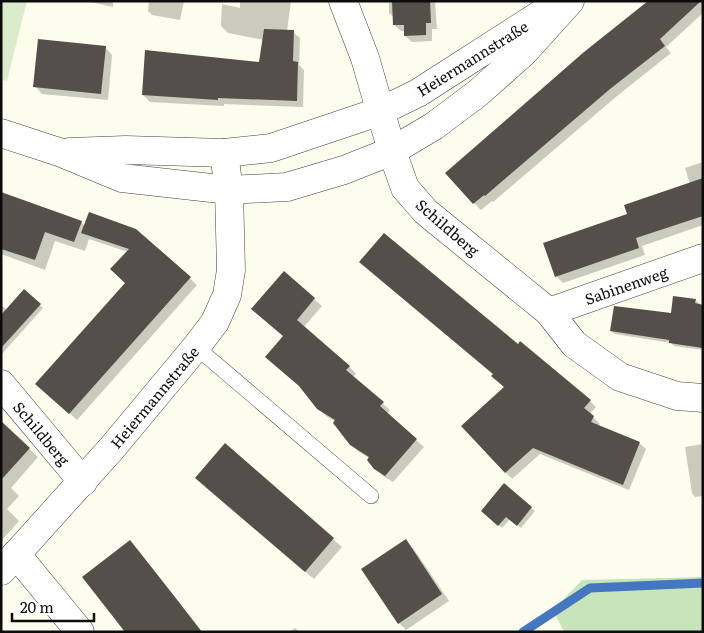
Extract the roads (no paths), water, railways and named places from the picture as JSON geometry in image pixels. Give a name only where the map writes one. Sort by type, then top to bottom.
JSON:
[{"type":"street","name":"Schildberg","points":[[342,1],[365,58],[392,151],[405,188],[426,212],[549,312],[574,344],[620,377],[677,396],[703,398]]},
{"type":"street","name":"Heiermannstraße","points":[[381,111],[418,93],[562,1]]},
{"type":"street","name":"Heiermannstraße","points":[[229,190],[287,187],[344,170],[392,151],[434,126],[478,93],[523,53],[570,1]]},
{"type":"street","points":[[62,153],[126,150],[224,154],[272,148],[381,111]]},
{"type":"street","points":[[1,133],[62,153],[122,178],[229,190]]},
{"type":"street","name":"Heiermannstraße","points":[[9,562],[83,482],[215,322],[227,295],[231,270],[229,190],[224,154]]},
{"type":"street","name":"Sabinenweg","points":[[549,312],[703,258]]},
{"type":"street","name":"Schildberg","points":[[1,384],[83,482]]},
{"type":"street","points":[[9,562],[80,632]]},
{"type":"lane","points":[[196,347],[371,496]]},
{"type":"waterway","points":[[523,632],[590,588],[703,583]]}]
